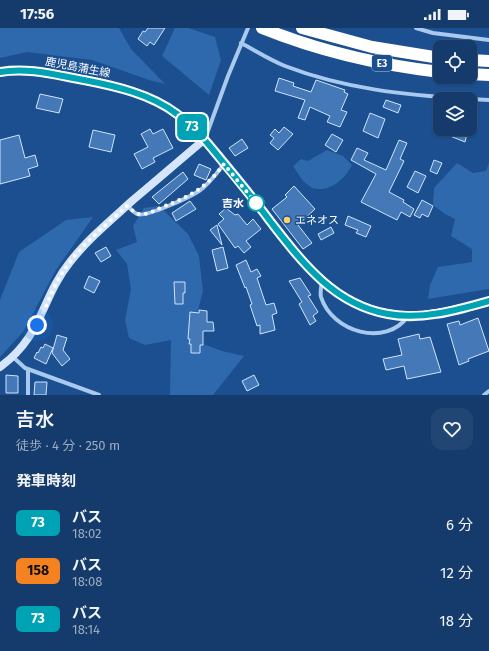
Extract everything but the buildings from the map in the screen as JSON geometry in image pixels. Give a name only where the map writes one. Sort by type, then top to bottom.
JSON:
[{"type":"highway","name":"E3","points":[[262,28],[325,50],[376,62],[433,71]]},
{"type":"highway","name":"E3","points":[[302,28],[372,48],[433,57]]},
{"type":"highway","points":[[477,60],[489,61]]},
{"type":"highway","points":[[477,74],[489,75]]},
{"type":"main road","name":"鹿児島蒲生線","points":[[0,72],[17,70],[47,73],[122,89],[165,106],[189,123],[205,139],[297,256],[322,282],[352,302],[370,310],[408,316],[430,314],[489,301]]},
{"type":"street","points":[[0,367],[13,357],[26,343],[69,263],[101,229],[205,139],[248,28]]},
{"type":"street","points":[[416,28],[433,33],[489,40]]},
{"type":"street","points":[[242,43],[283,65],[362,89],[433,97]]},
{"type":"street","points":[[477,99],[489,100]]},
{"type":"street","points":[[127,206],[137,214],[144,214],[184,199],[200,190],[224,164]]},
{"type":"street","points":[[322,282],[321,296],[324,305],[342,324],[351,329],[371,334],[394,330],[402,324],[408,316]]},
{"type":"street","points":[[13,357],[28,370],[100,395]]},
{"type":"street","points":[[28,370],[28,395]]},
{"type":"street","points":[[484,395],[489,391]]},
{"type":"shaded area","points":[[0,28],[119,28],[131,49],[165,84],[152,81],[92,60],[27,52],[0,58]]},
{"type":"shaded area","points":[[175,28],[188,28],[215,37],[221,60],[209,95],[162,56]]},
{"type":"shaded area","points":[[327,150],[343,156],[352,165],[345,176],[336,184],[325,189],[312,188],[303,181],[293,166],[301,159],[308,161]]},
{"type":"shaded area","points":[[457,163],[473,173],[486,171],[489,163],[489,289],[428,299],[430,285],[438,267],[472,262],[472,249],[451,236],[455,219],[433,205],[434,188]]},
{"type":"shaded area","points":[[159,206],[188,234],[199,256],[203,291],[195,321],[195,341],[222,351],[244,356],[213,395],[170,395],[171,340],[145,345],[129,338],[125,320],[131,289],[127,264],[116,250],[137,242],[133,226],[144,208]]},
{"type":"shaded area","points":[[93,217],[56,270],[23,332],[0,357],[0,300],[19,252],[66,220]]},
{"type":"bus line","name":"73","points":[[0,72],[17,70],[29,71],[96,82],[142,96],[157,102],[176,113],[189,123],[205,139],[297,256],[309,269],[334,292],[352,302],[370,310],[408,316],[454,310],[489,301]]},
{"type":"place","name":"吉水","points":[[256,203]]},
{"type":"place","name":"エネオス","points":[[287,220]]},
{"type":"route","points":[[37,325],[58,281],[69,263],[101,229],[127,206],[137,214],[144,214],[184,199],[200,190],[224,164],[260,208],[256,203]]}]
